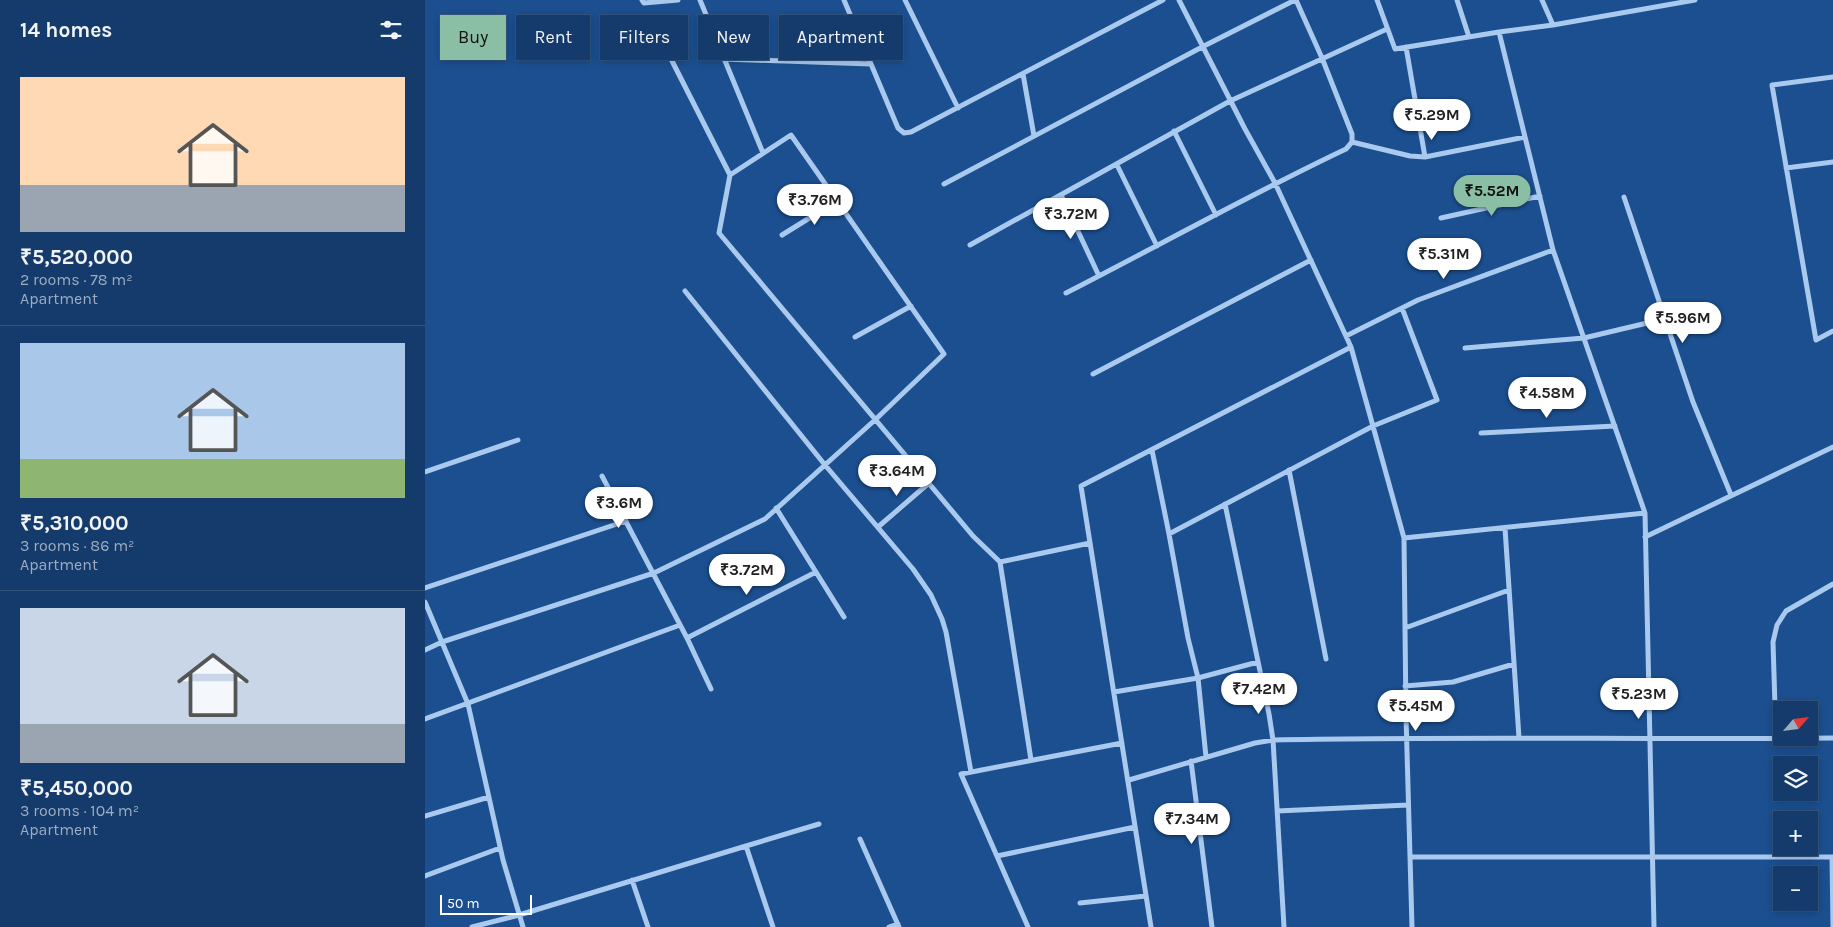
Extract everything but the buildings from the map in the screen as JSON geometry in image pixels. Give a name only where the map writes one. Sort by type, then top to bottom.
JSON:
[{"type":"street","points":[[642,0],[644,4],[678,0]]},
{"type":"street","points":[[700,0],[706,15]]},
{"type":"street","points":[[844,0],[899,128],[904,133],[911,132],[958,108],[1163,0]]},
{"type":"street","points":[[905,0],[958,108]]},
{"type":"street","points":[[1179,0],[1275,183],[1351,347],[1404,538],[1406,737],[1412,927]]},
{"type":"street","points":[[944,184],[1204,46],[1295,0],[1322,58],[1352,134],[1352,142],[1346,149],[1275,183],[1216,216],[1067,293]]},
{"type":"street","points":[[1377,0],[1395,49],[1553,25],[1664,3],[1695,0]]},
{"type":"street","points":[[1457,0],[1469,37]]},
{"type":"street","points":[[1542,0],[1553,25]]},
{"type":"street","points":[[970,245],[1231,101],[1387,29]]},
{"type":"street","points":[[1499,32],[1553,250],[1645,513],[1653,927]]},
{"type":"street","points":[[1406,47],[1425,157]]},
{"type":"street","points":[[672,60],[730,175],[719,233],[973,536],[1000,562],[1031,760]]},
{"type":"street","points":[[724,60],[763,154]]},
{"type":"street","points":[[769,60],[871,64]]},
{"type":"street","points":[[1023,74],[1034,136]]},
{"type":"street","points":[[1833,77],[1772,85],[1816,340],[1833,331]]},
{"type":"street","points":[[1174,131],[1216,216]]},
{"type":"street","points":[[425,650],[442,642],[653,573],[765,518],[876,419],[944,354],[791,135],[730,175]]},
{"type":"street","points":[[1352,142],[1410,156],[1425,157],[1525,137]]},
{"type":"street","points":[[1786,168],[1833,162]]},
{"type":"street","points":[[1117,165],[1157,246]]},
{"type":"street","points":[[1061,195],[1099,276]]},
{"type":"street","points":[[1441,218],[1540,196]]},
{"type":"street","points":[[1624,197],[1697,413],[1731,495]]},
{"type":"street","points":[[782,235],[837,201]]},
{"type":"street","points":[[1346,336],[1418,300],[1553,250]]},
{"type":"street","points":[[1093,374],[1311,260]]},
{"type":"street","points":[[685,291],[923,583],[942,619],[971,772]]},
{"type":"street","points":[[855,337],[911,306]]},
{"type":"street","points":[[1169,534],[1373,426],[1437,400],[1402,308]]},
{"type":"street","points":[[1465,348],[1584,338],[1664,318]]},
{"type":"street","points":[[1151,927],[1081,486],[1351,347]]},
{"type":"street","points":[[1481,433],[1615,426]]},
{"type":"street","points":[[425,472],[517,440]]},
{"type":"street","points":[[1645,537],[1833,447]]},
{"type":"street","points":[[1152,450],[1188,638],[1198,678],[1206,757]]},
{"type":"street","points":[[1289,470],[1327,659]]},
{"type":"street","points":[[602,476],[687,638],[711,689]]},
{"type":"street","points":[[878,527],[929,483]]},
{"type":"street","points":[[1225,504],[1273,740],[1283,927]]},
{"type":"street","points":[[776,508],[844,617]]},
{"type":"street","points":[[1404,538],[1645,513]]},
{"type":"street","points":[[425,588],[626,521]]},
{"type":"street","points":[[1505,528],[1519,738]]},
{"type":"street","points":[[1000,562],[1090,543]]},
{"type":"street","points":[[687,638],[816,572]]},
{"type":"street","points":[[1775,701],[1773,642],[1777,625],[1786,611],[1833,584]]},
{"type":"street","points":[[1405,628],[1509,590]]},
{"type":"street","points":[[425,602],[468,704],[501,848],[523,927]]},
{"type":"street","points":[[425,719],[680,625]]},
{"type":"street","points":[[1114,692],[1198,678],[1258,662]]},
{"type":"street","points":[[1405,686],[1453,682],[1514,664]]},
{"type":"street","points":[[1129,780],[1255,743],[1273,740],[1406,737],[1650,740],[1773,739]]},
{"type":"street","points":[[1818,738],[1833,738]]},
{"type":"street","points":[[1028,927],[961,774],[1122,743]]},
{"type":"street","points":[[1191,761],[1212,927]]},
{"type":"street","points":[[425,816],[489,797]]},
{"type":"street","points":[[1277,811],[1408,805]]},
{"type":"street","points":[[472,927],[519,915],[819,824]]},
{"type":"street","points":[[997,856],[1135,827]]},
{"type":"street","points":[[860,839],[898,926],[889,927]]},
{"type":"street","points":[[746,846],[773,927]]},
{"type":"street","points":[[425,876],[501,848]]},
{"type":"street","points":[[1410,857],[1832,857],[1833,927]]},
{"type":"street","points":[[632,880],[648,927]]},
{"type":"street","points":[[1081,903],[1146,896]]}]
